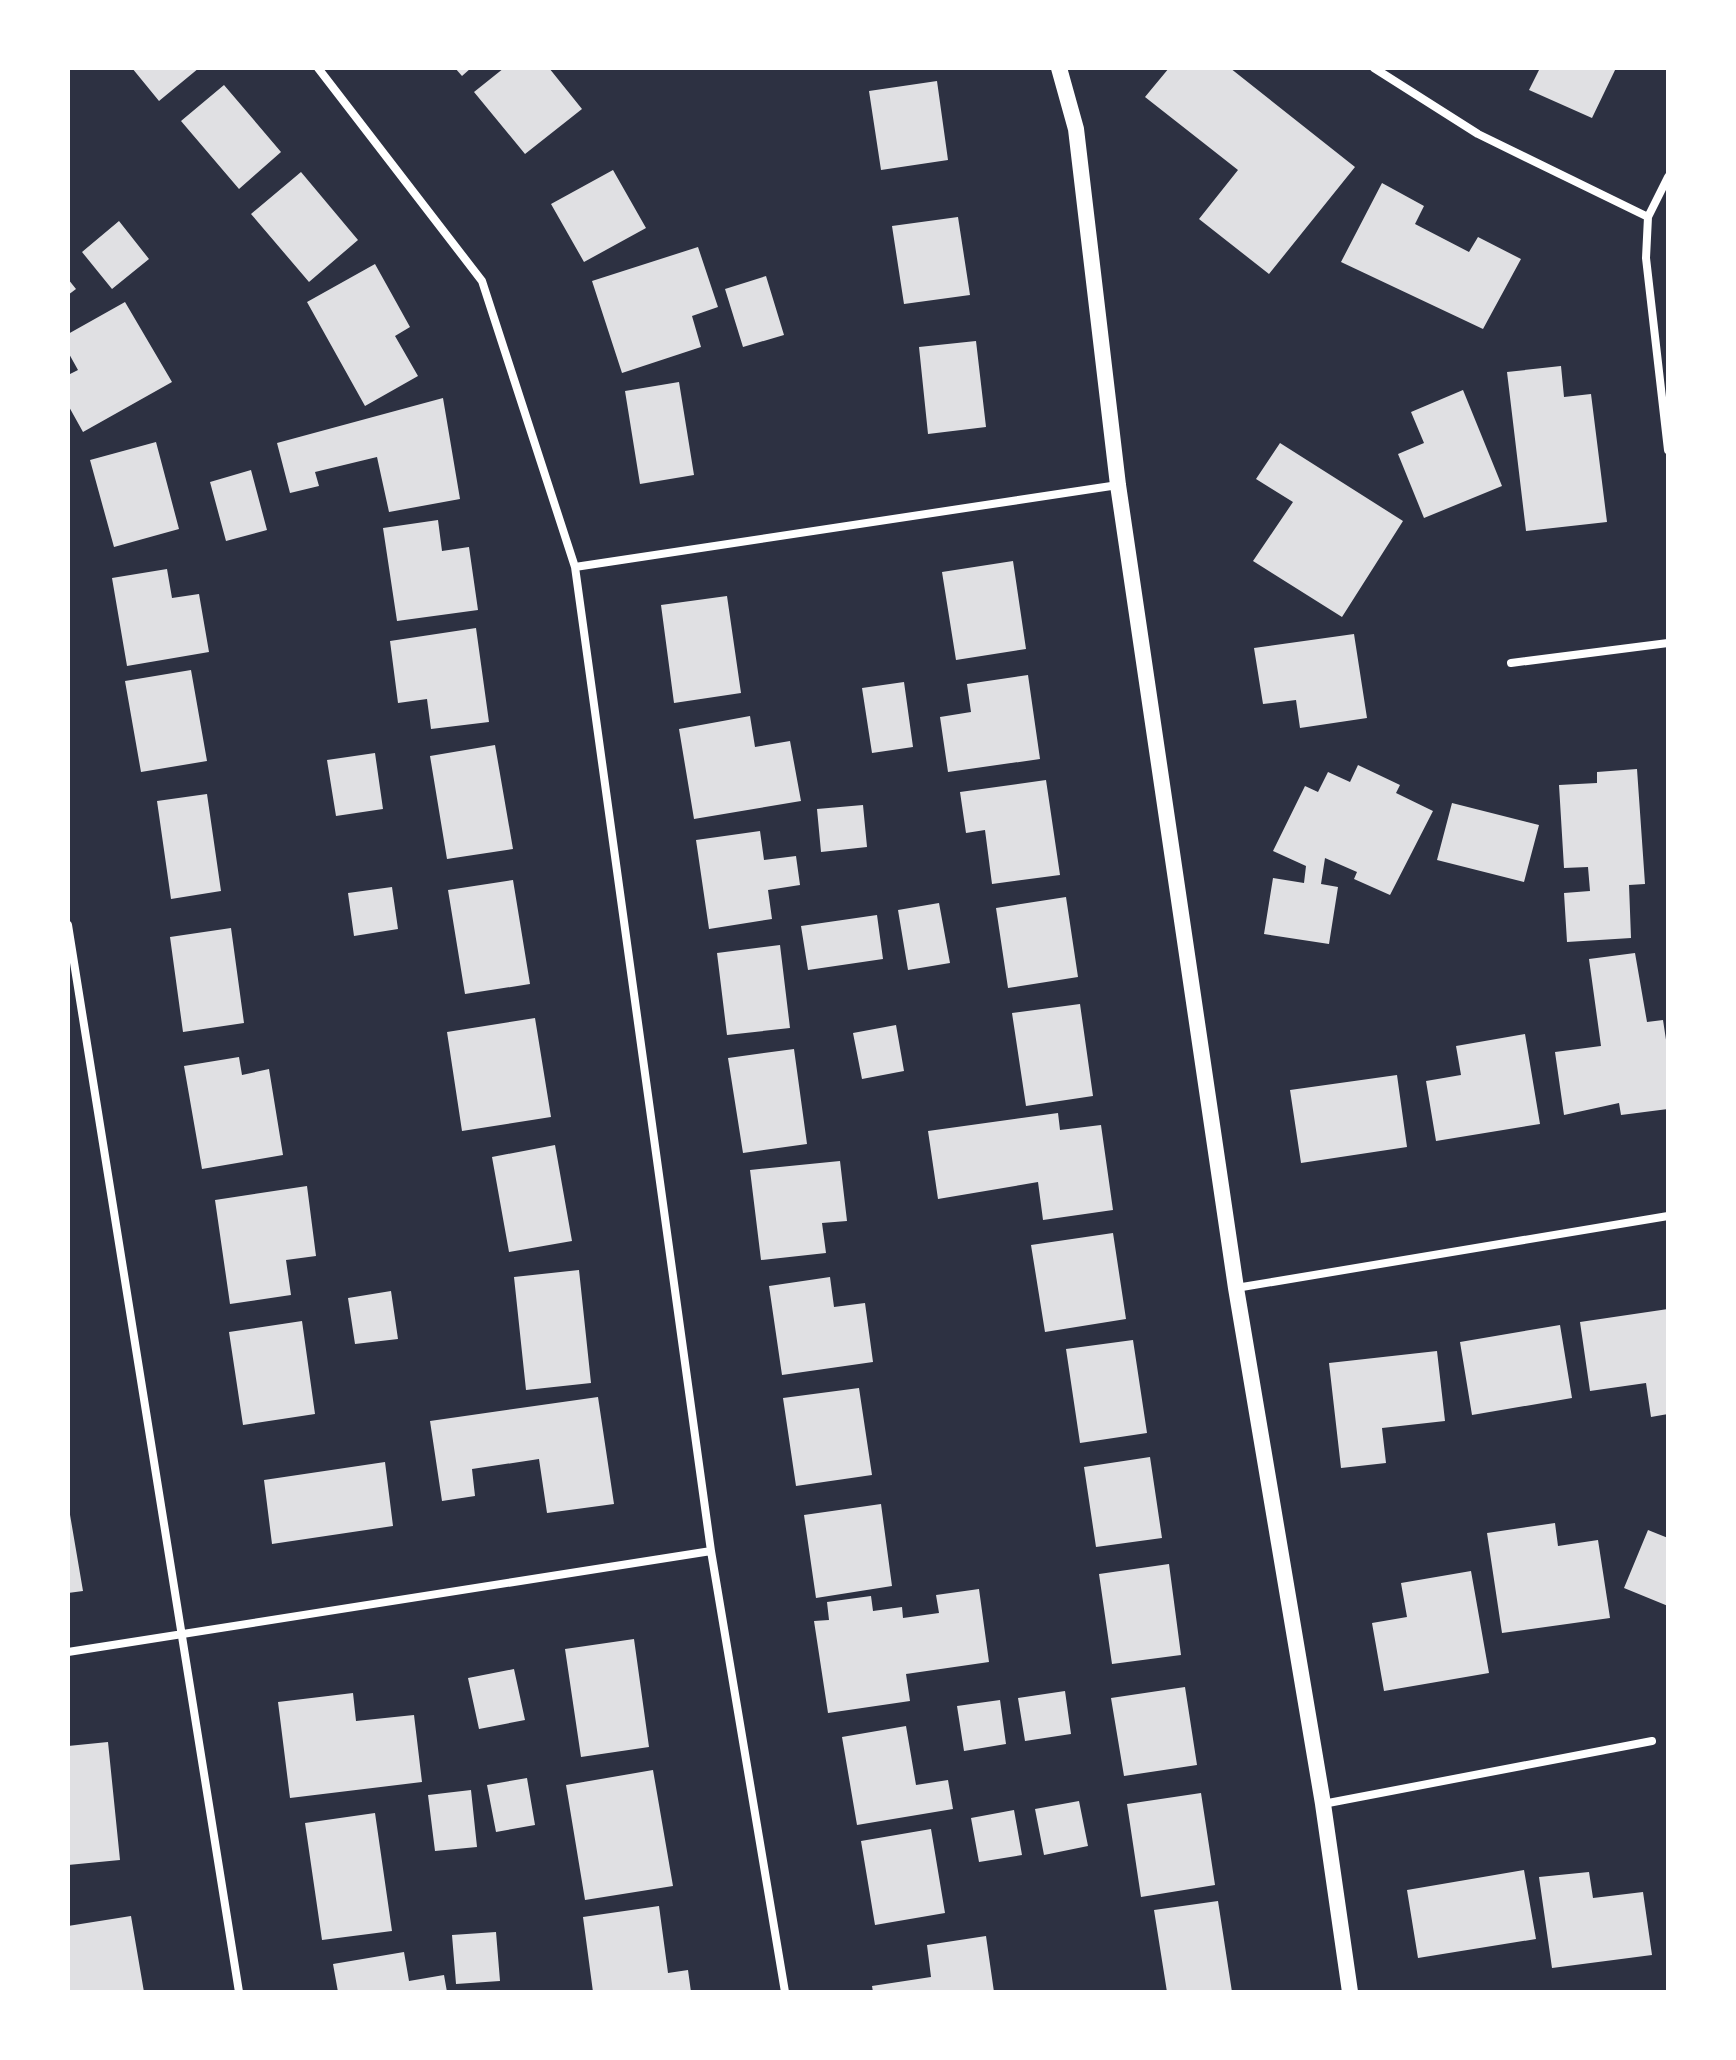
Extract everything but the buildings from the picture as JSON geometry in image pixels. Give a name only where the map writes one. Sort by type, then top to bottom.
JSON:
[{"type":"main road","points":[[1059,68],[1076,129],[1118,485],[1236,1288],[1323,1804],[1350,1992]]},
{"type":"street","points":[[318,68],[482,281],[575,567],[711,1551],[785,1992]]},
{"type":"street","points":[[1374,68],[1478,134],[1648,217]]},
{"type":"street","points":[[1668,177],[1648,217],[1646,258],[1668,450]]},
{"type":"street","points":[[575,567],[1118,485]]},
{"type":"street","points":[[1511,663],[1668,643]]},
{"type":"street","points":[[68,925],[239,1992]]},
{"type":"street","points":[[1236,1288],[1668,1216]]},
{"type":"street","points":[[68,1652],[711,1551]]},
{"type":"street","points":[[1323,1804],[1652,1741]]}]
